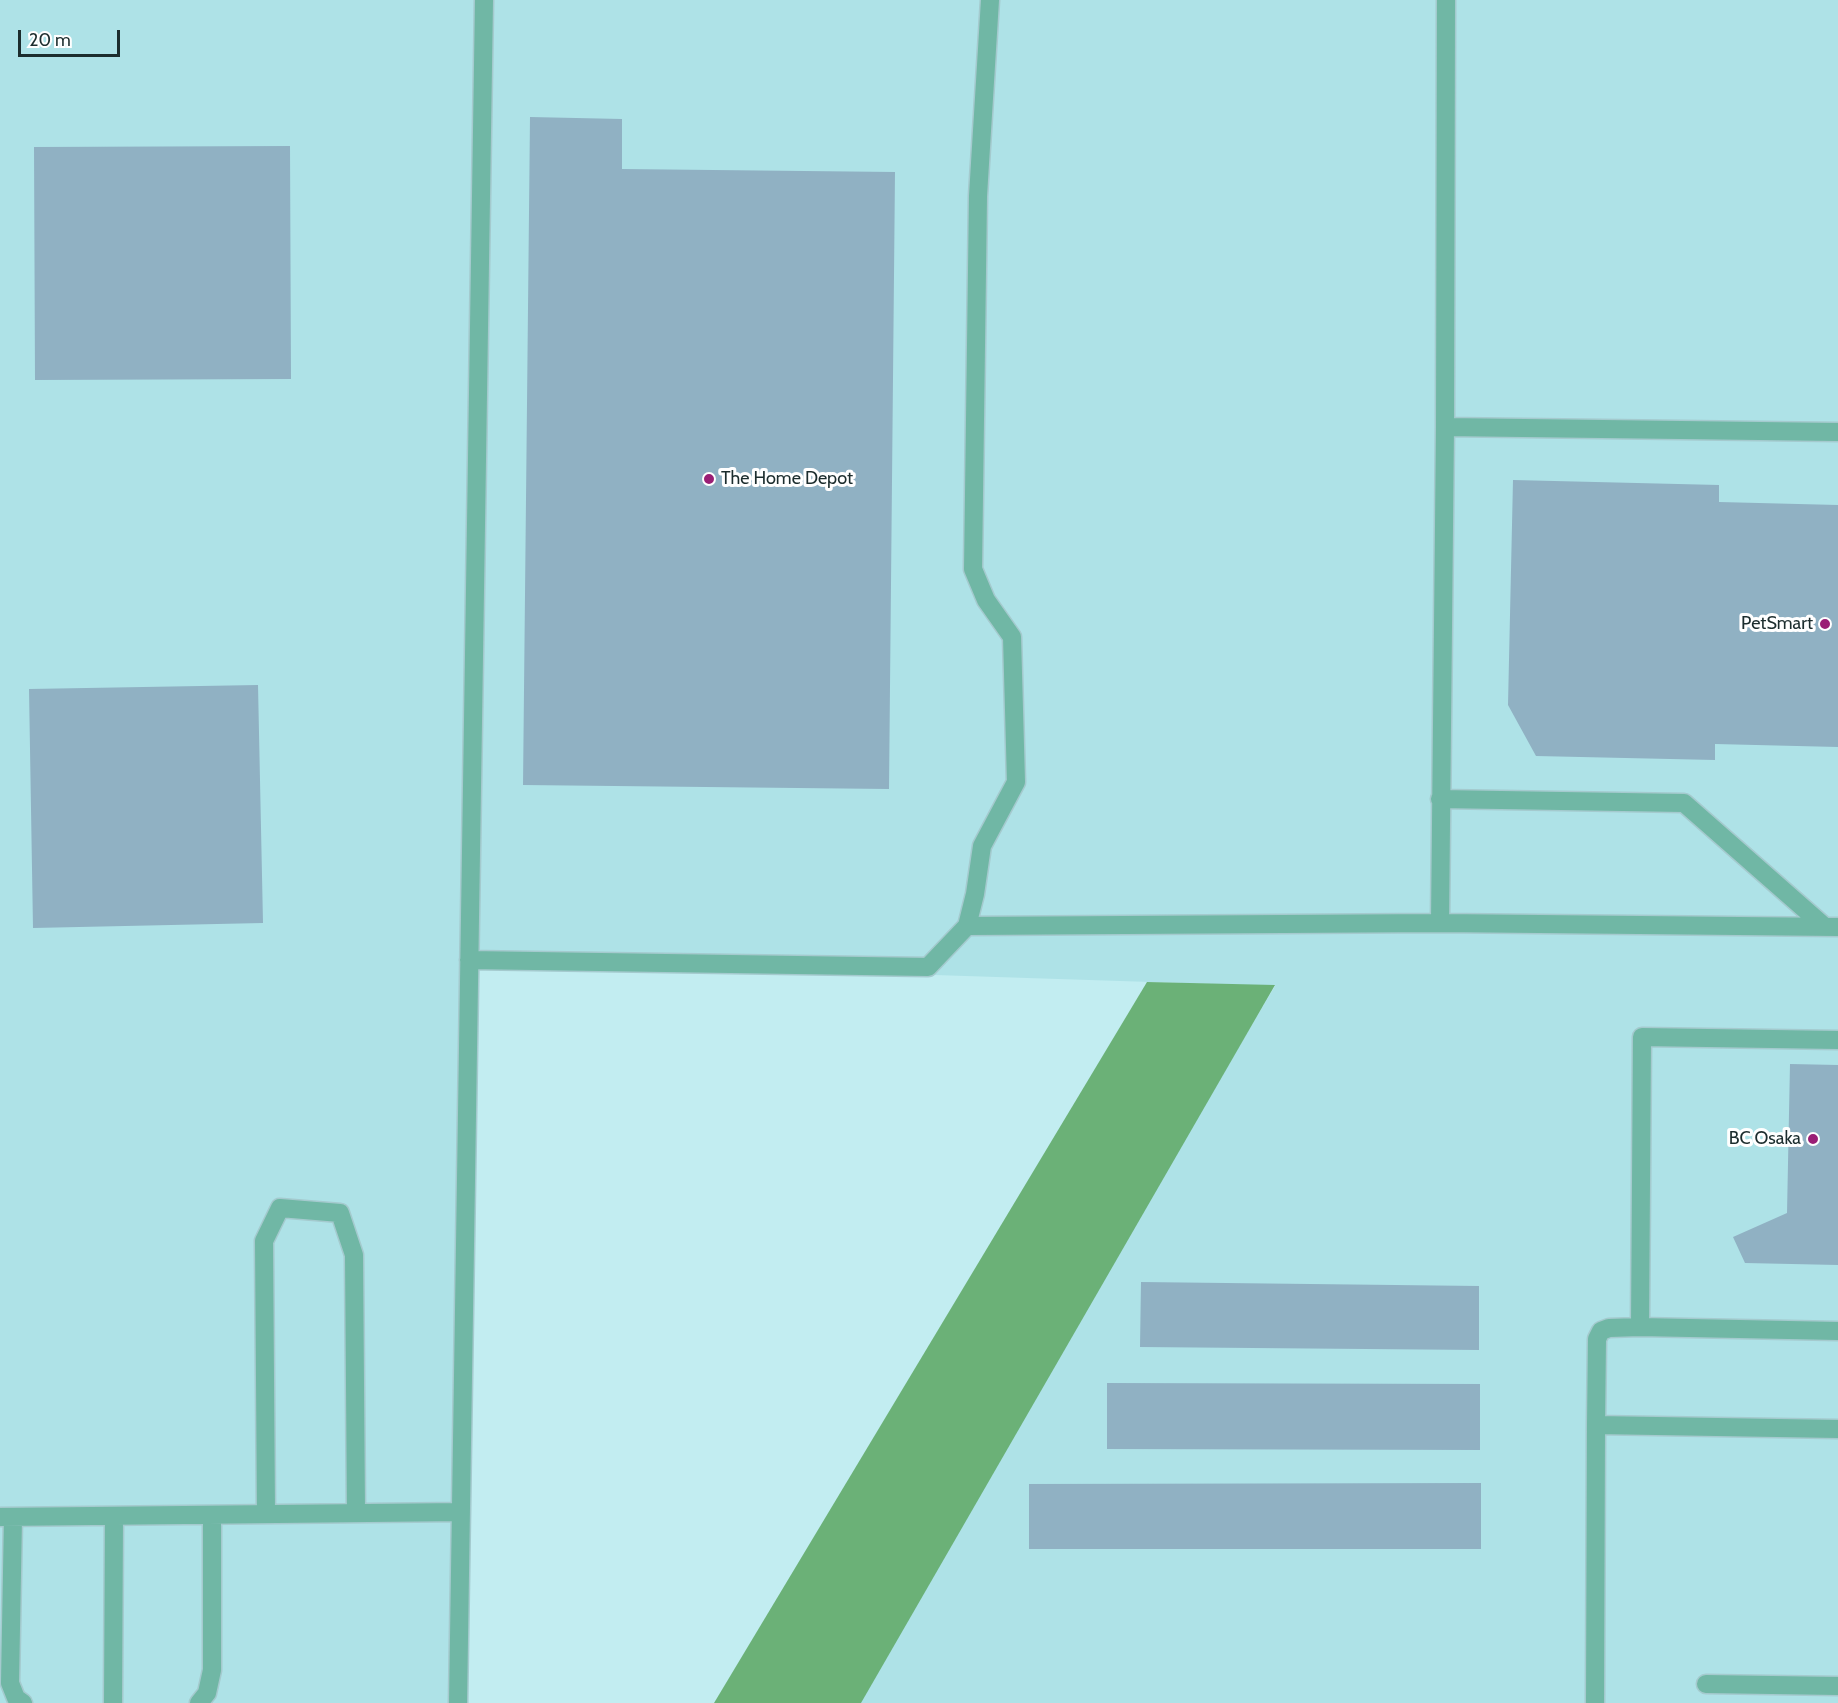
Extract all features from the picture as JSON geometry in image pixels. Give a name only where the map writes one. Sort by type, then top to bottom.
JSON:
[{"type":"lane","points":[[458,1703],[484,0]]},
{"type":"lane","points":[[469,960],[928,967],[967,926],[975,894],[982,846],[1016,782],[1012,637],[986,600],[973,569],[978,196],[990,0]]},
{"type":"lane","points":[[1440,923],[1446,0]]},
{"type":"lane","points":[[1445,427],[1838,432]]},
{"type":"lane","points":[[1440,799],[1684,802],[1832,927]]},
{"type":"lane","points":[[967,926],[1440,923],[1832,927]]},
{"type":"lane","points":[[1640,1327],[1642,1037],[1838,1040]]},
{"type":"lane","points":[[266,1514],[264,1241],[280,1208],[340,1213],[354,1255],[356,1513]]},
{"type":"lane","points":[[1594,1703],[1597,1340],[1601,1331],[1609,1328],[1640,1327],[1838,1331]]},
{"type":"lane","points":[[1596,1425],[1838,1430]]},
{"type":"lane","points":[[23,1703],[16,1698],[10,1683],[6,1517],[461,1512]]},
{"type":"lane","points":[[199,1703],[207,1693],[212,1670],[212,1515]]},
{"type":"lane","points":[[113,1703],[114,1516]]},
{"type":"lane","points":[[1706,1684],[1838,1686]]},
{"type":"shaded area","points":[[0,0],[1838,0],[1838,1703],[850,1703],[1275,986],[470,960],[458,1703],[0,1703]]},
{"type":"green space","points":[[1147,982],[1275,985],[861,1703],[714,1703]]},
{"type":"building","name":"The Home Depot","points":[[530,117],[622,119],[622,169],[895,172],[889,789],[523,785]]},
{"type":"building","points":[[290,146],[291,379],[35,380],[34,147]]},
{"type":"building","points":[[1513,480],[1719,485],[1719,502],[1838,505],[1838,747],[1715,744],[1715,760],[1536,756],[1508,705]]},
{"type":"building","points":[[258,685],[263,923],[33,928],[29,689]]},
{"type":"building","name":"BC Osaka","points":[[1790,1064],[1838,1065],[1838,1265],[1745,1263],[1733,1237],[1787,1213]]},
{"type":"building","points":[[1141,1282],[1479,1286],[1479,1350],[1140,1347]]},
{"type":"building","points":[[1107,1383],[1480,1384],[1480,1450],[1107,1449]]},
{"type":"building","points":[[1481,1483],[1481,1549],[1029,1549],[1029,1484]]},
{"type":"place","name":"The Home Depot","points":[[709,479]]},
{"type":"place","name":"PetSmart","points":[[1825,624]]},
{"type":"place","name":"BC Osaka","points":[[1813,1139]]}]
